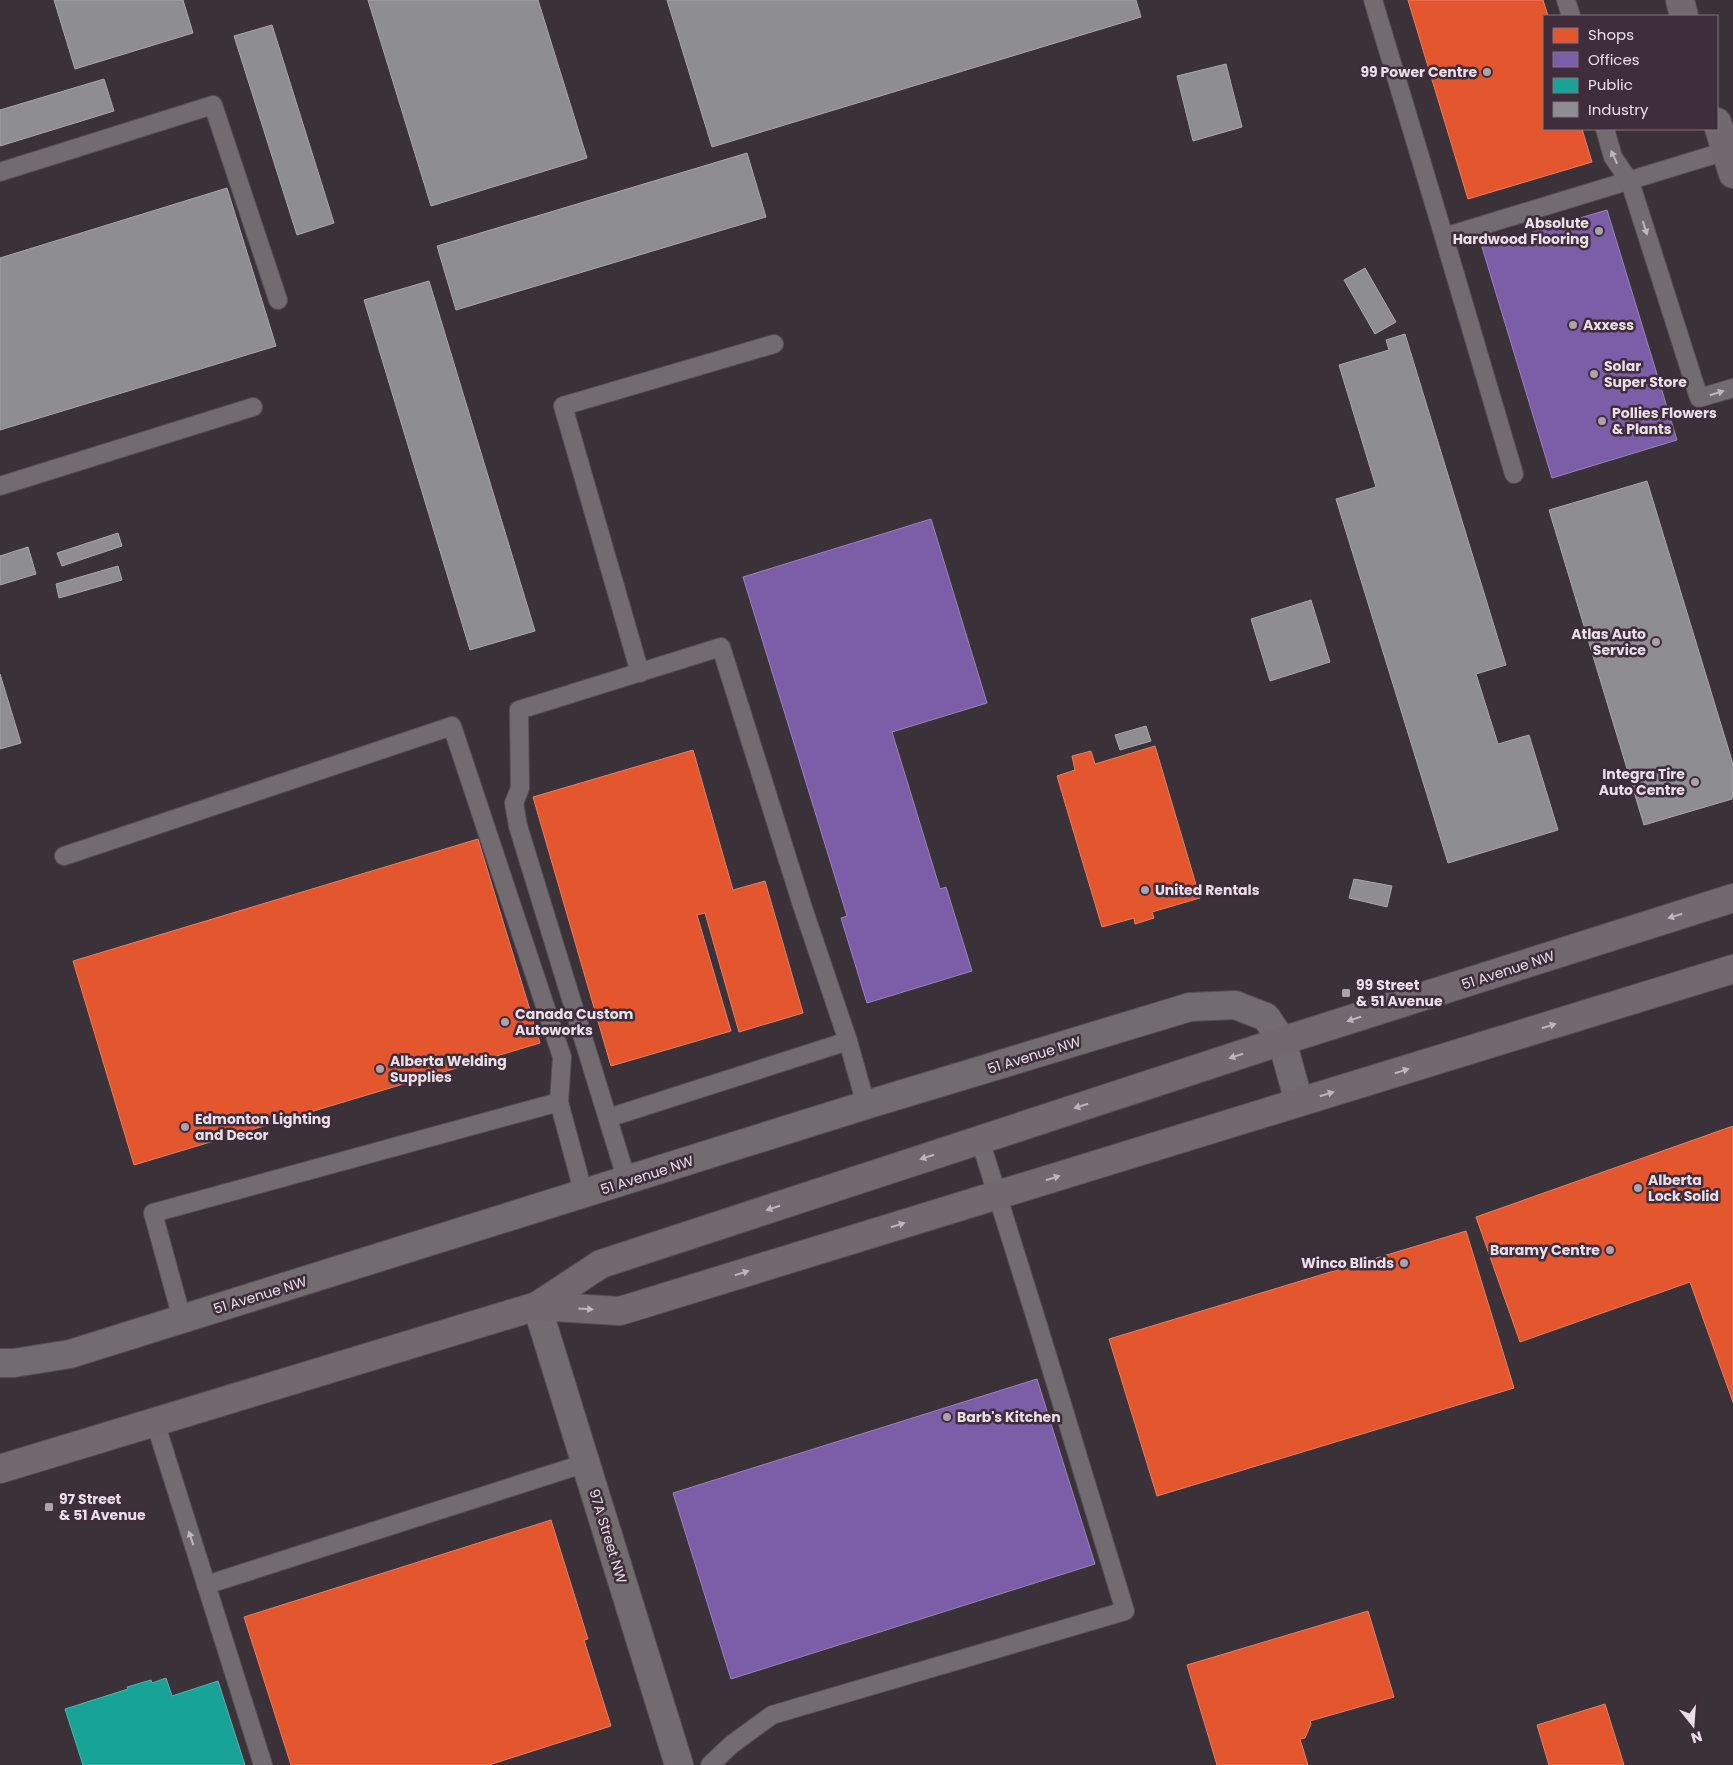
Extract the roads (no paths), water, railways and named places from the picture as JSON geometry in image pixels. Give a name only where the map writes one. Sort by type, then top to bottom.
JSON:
[{"type":"main road","points":[[1680,0],[1684,15]]},
{"type":"main road","points":[[1718,125],[1729,163]]},
{"type":"main road","name":"51 Avenue NW","points":[[0,1469],[537,1306],[601,1264],[1282,1041],[1729,898]]},
{"type":"main road","name":"51 Avenue NW","points":[[537,1306],[620,1311],[1733,969]]},
{"type":"main road","points":[[1698,980],[1733,978]]},
{"type":"street","name":"51 Avenue NW","points":[[0,1363],[14,1363],[70,1354],[584,1195],[866,1105],[1190,1007],[1235,1005],[1266,1017],[1282,1041],[1300,1102]]},
{"type":"street","name":"97A Street NW","points":[[537,1306],[679,1765]]},
{"type":"lane","points":[[1373,0],[1514,474]]},
{"type":"lane","points":[[1566,0],[1571,15]]},
{"type":"lane","points":[[0,172],[213,105],[278,300]]},
{"type":"lane","points":[[1605,130],[1613,157],[1630,182],[1699,398],[1733,388]]},
{"type":"lane","points":[[1444,237],[1630,182],[1729,163]]},
{"type":"lane","points":[[640,672],[563,406],[774,344]]},
{"type":"lane","points":[[0,486],[253,407]]},
{"type":"lane","points":[[627,1181],[518,826],[514,803],[520,788],[519,710],[720,647],[848,1041],[866,1105]]},
{"type":"lane","points":[[64,856],[452,726],[562,1057],[559,1102],[584,1195]]},
{"type":"lane","points":[[608,1118],[848,1041]]},
{"type":"lane","points":[[182,1319],[153,1213],[559,1102]]},
{"type":"lane","points":[[710,1765],[731,1745],[772,1715],[1125,1611],[980,1140]]},
{"type":"lane","points":[[155,1422],[262,1765]]},
{"type":"lane","points":[[206,1585],[586,1463]]},
{"type":"place","name":"99 Power Centre","points":[[1487,72]]},
{"type":"place","name":"Absolute Hardwood Flooring","points":[[1599,231]]},
{"type":"place","name":"Axxess","points":[[1573,325]]},
{"type":"place","name":"Solar Super Store","points":[[1594,374]]},
{"type":"place","name":"Pollies Flowers & Plants","points":[[1602,421]]},
{"type":"place","name":"Atlas Auto Service","points":[[1656,642]]},
{"type":"place","name":"Integra Tire Auto Centre","points":[[1695,782]]},
{"type":"place","name":"United Rentals","points":[[1145,890]]},
{"type":"place","name":"99 Street & 51 Avenue","points":[[1346,993]]},
{"type":"place","name":"Canada Custom Autoworks","points":[[505,1022]]},
{"type":"place","name":"Alberta Welding Supplies","points":[[380,1069]]},
{"type":"place","name":"Edmonton Lighting and Decor","points":[[185,1127]]},
{"type":"place","name":"Alberta Lock Solid","points":[[1638,1188]]},
{"type":"place","name":"Baramy Centre","points":[[1610,1250]]},
{"type":"place","name":"Winco Blinds","points":[[1404,1263]]},
{"type":"place","name":"Barb's Kitchen","points":[[947,1417]]},
{"type":"place","name":"97 Street & 51 Avenue","points":[[49,1507]]}]
